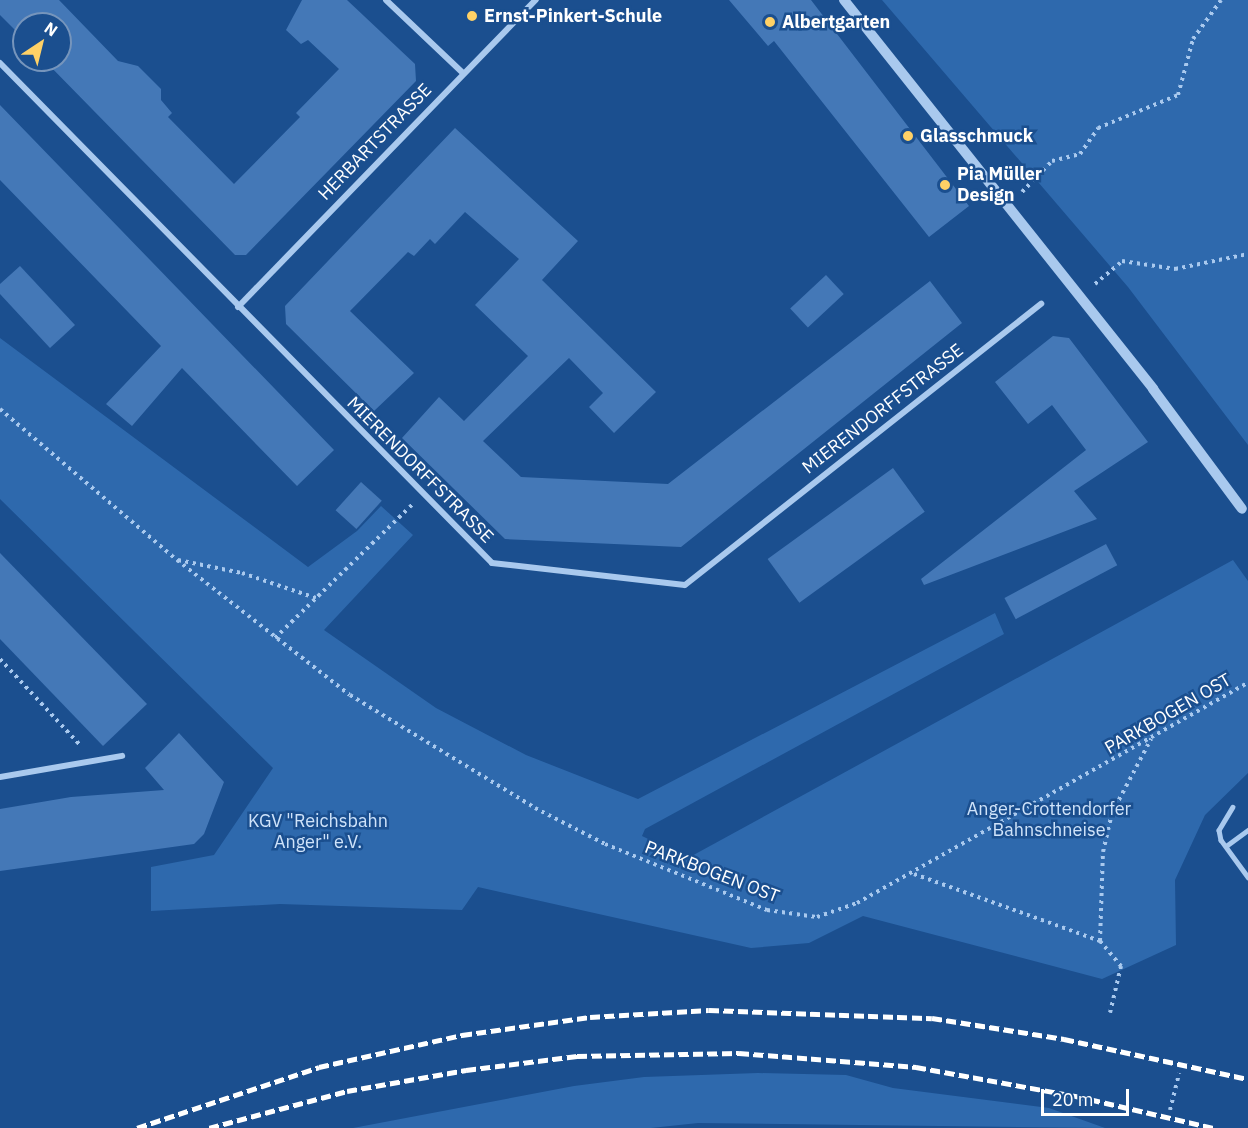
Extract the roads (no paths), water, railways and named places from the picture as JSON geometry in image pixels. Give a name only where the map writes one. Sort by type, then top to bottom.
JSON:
[{"type":"street","points":[[386,0],[463,73]]},
{"type":"street","name":"HERBARTSTRASSE","points":[[238,307],[536,0]]},
{"type":"street","points":[[844,0],[1242,509]]},
{"type":"street","name":"MIERENDORFFSTRASSE","points":[[0,63],[492,563],[685,585],[1041,304]]},
{"type":"street","points":[[0,777],[122,756]]},
{"type":"lane","points":[[1233,807],[1219,830],[1226,846],[1248,877]]},
{"type":"lane","points":[[1226,846],[1248,830]]},
{"type":"railway","points":[[137,1128],[319,1067],[462,1035],[590,1017],[709,1010],[932,1018],[1064,1039],[1248,1079]]},
{"type":"railway","points":[[209,1128],[347,1091],[466,1070],[577,1056],[739,1053],[916,1067],[1076,1096],[1214,1128]]},
{"type":"place","name":"Ernst-Pinkert-Schule","points":[[472,16]]},
{"type":"place","name":"Albertgarten","points":[[770,22]]},
{"type":"place","name":"Glasschmuck","points":[[908,136]]},
{"type":"place","name":"Pia Müller Design","points":[[945,185]]},
{"type":"park label","name":"Anger-Crottendorfer Bahnschneise","points":[[1049,820]]},
{"type":"park label","name":"KGV \"Reichsbahn Anger\" e.V.","points":[[318,832]]}]
